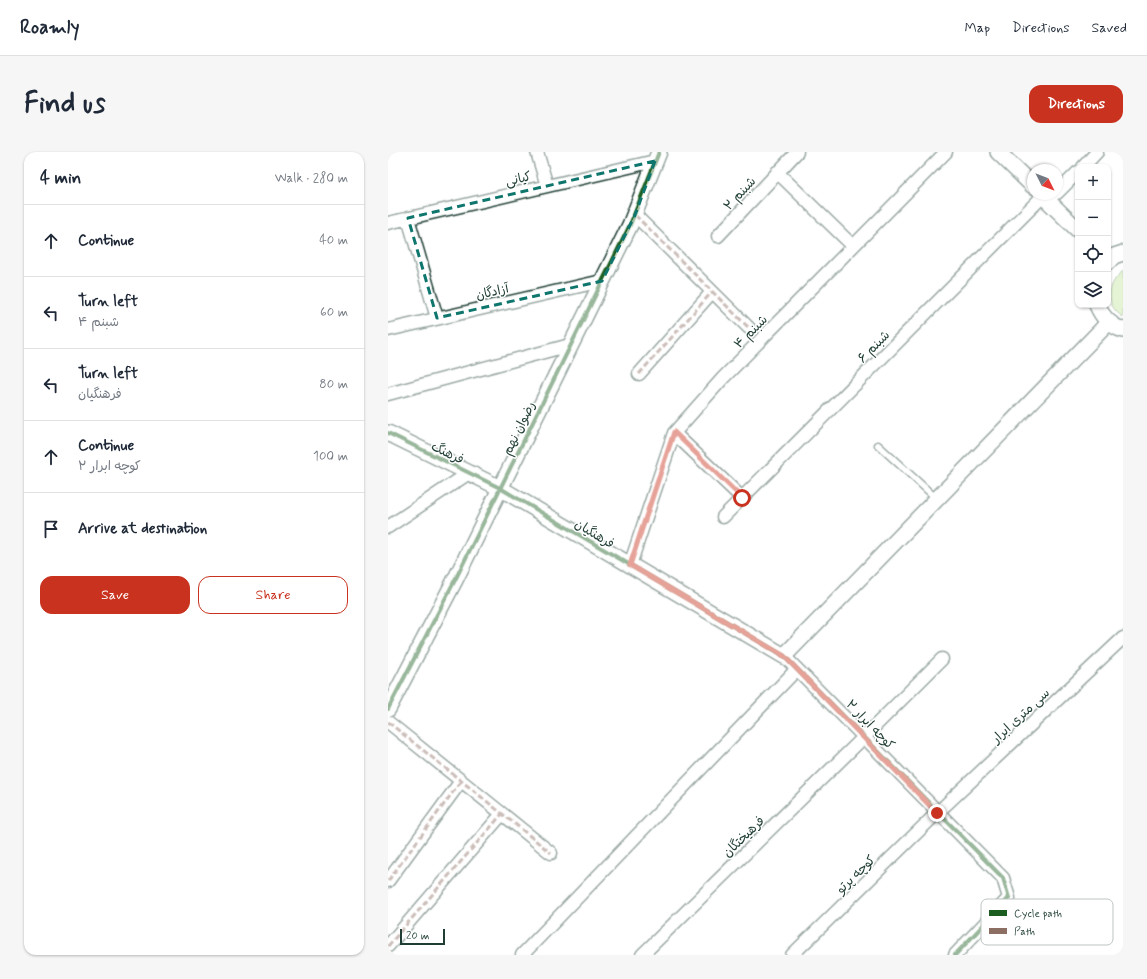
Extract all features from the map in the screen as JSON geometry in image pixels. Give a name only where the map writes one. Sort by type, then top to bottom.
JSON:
[{"type":"street","points":[[537,152],[547,186]]},
{"type":"street","name":"شبنم ۲","points":[[718,236],[797,152]]},
{"type":"street","name":"شبنم ۴","points":[[630,565],[674,432],[723,378],[946,152]]},
{"type":"street","points":[[998,152],[1027,177]]},
{"type":"street","points":[[1086,164],[1097,152]]},
{"type":"street","name":"کیانی","points":[[388,223],[547,186],[657,156]]},
{"type":"street","name":"رضوان نهم","points":[[388,709],[500,488],[602,281],[634,215],[657,156]]},
{"type":"street","points":[[777,172],[853,246]]},
{"type":"street","name":"شبنم ۶","points":[[1063,183],[1075,174]]},
{"type":"street","name":"شبنم ۶","points":[[723,517],[1041,200]]},
{"type":"street","points":[[1052,200],[1075,227]]},
{"type":"street","points":[[634,215],[749,328]]},
{"type":"street","points":[[408,218],[437,318]]},
{"type":"street","points":[[1111,258],[1123,253]]},
{"type":"street","name":"آزادگان","points":[[388,330],[602,281]]},
{"type":"street","points":[[639,374],[712,292]]},
{"type":"street","points":[[1099,308],[1105,319],[1116,328],[1123,330]]},
{"type":"street","points":[[784,656],[1109,322]]},
{"type":"street","points":[[388,394],[570,345]]},
{"type":"street","points":[[674,432],[742,498]]},
{"type":"street","name":"فرهنگ","points":[[388,433],[500,488]]},
{"type":"street","points":[[388,527],[469,473]]},
{"type":"street","name":"فرهنگیان","points":[[500,488],[784,656]]},
{"type":"street","name":"سی متری ابرار","points":[[937,813],[1123,638]]},
{"type":"street","name":"کوچه ابرار ۲","points":[[784,656],[937,813],[1003,878],[1008,899]]},
{"type":"street","name":"فرهیختگان","points":[[642,955],[942,659]]},
{"type":"street","points":[[522,955],[797,669]]},
{"type":"street","points":[[388,722],[551,853]]},
{"type":"street","points":[[388,881],[461,781]]},
{"type":"street","name":"کوچه پرتو","points":[[792,955],[937,813]]},
{"type":"street","points":[[388,946],[502,814]]},
{"type":"street","name":"کوچه ابرار ۲","points":[[955,955],[981,928]]},
{"type":"lane","points":[[878,445],[937,499]]},
{"type":"highlighted area","points":[[655,161],[635,215],[602,281],[437,318],[408,218]]},
{"type":"green space","points":[[1123,271],[1123,317],[1117,312],[1111,303],[1111,288],[1118,276]]},
{"type":"marked path","points":[[635,215],[749,328]]},
{"type":"marked path","points":[[639,374],[712,292]]},
{"type":"marked path","points":[[388,722],[551,853]]},
{"type":"marked path","points":[[388,881],[461,781]]},
{"type":"marked path","points":[[388,946],[502,814]]},
{"type":"cycle path","points":[[388,709],[456,578],[630,225],[659,152]]},
{"type":"cycle path","points":[[388,433],[500,488],[784,656],[1003,878],[1008,899]]},
{"type":"cycle path","points":[[955,955],[981,928]]},
{"type":"route","points":[[742,498],[674,432],[630,565],[784,656],[937,813]]}]
